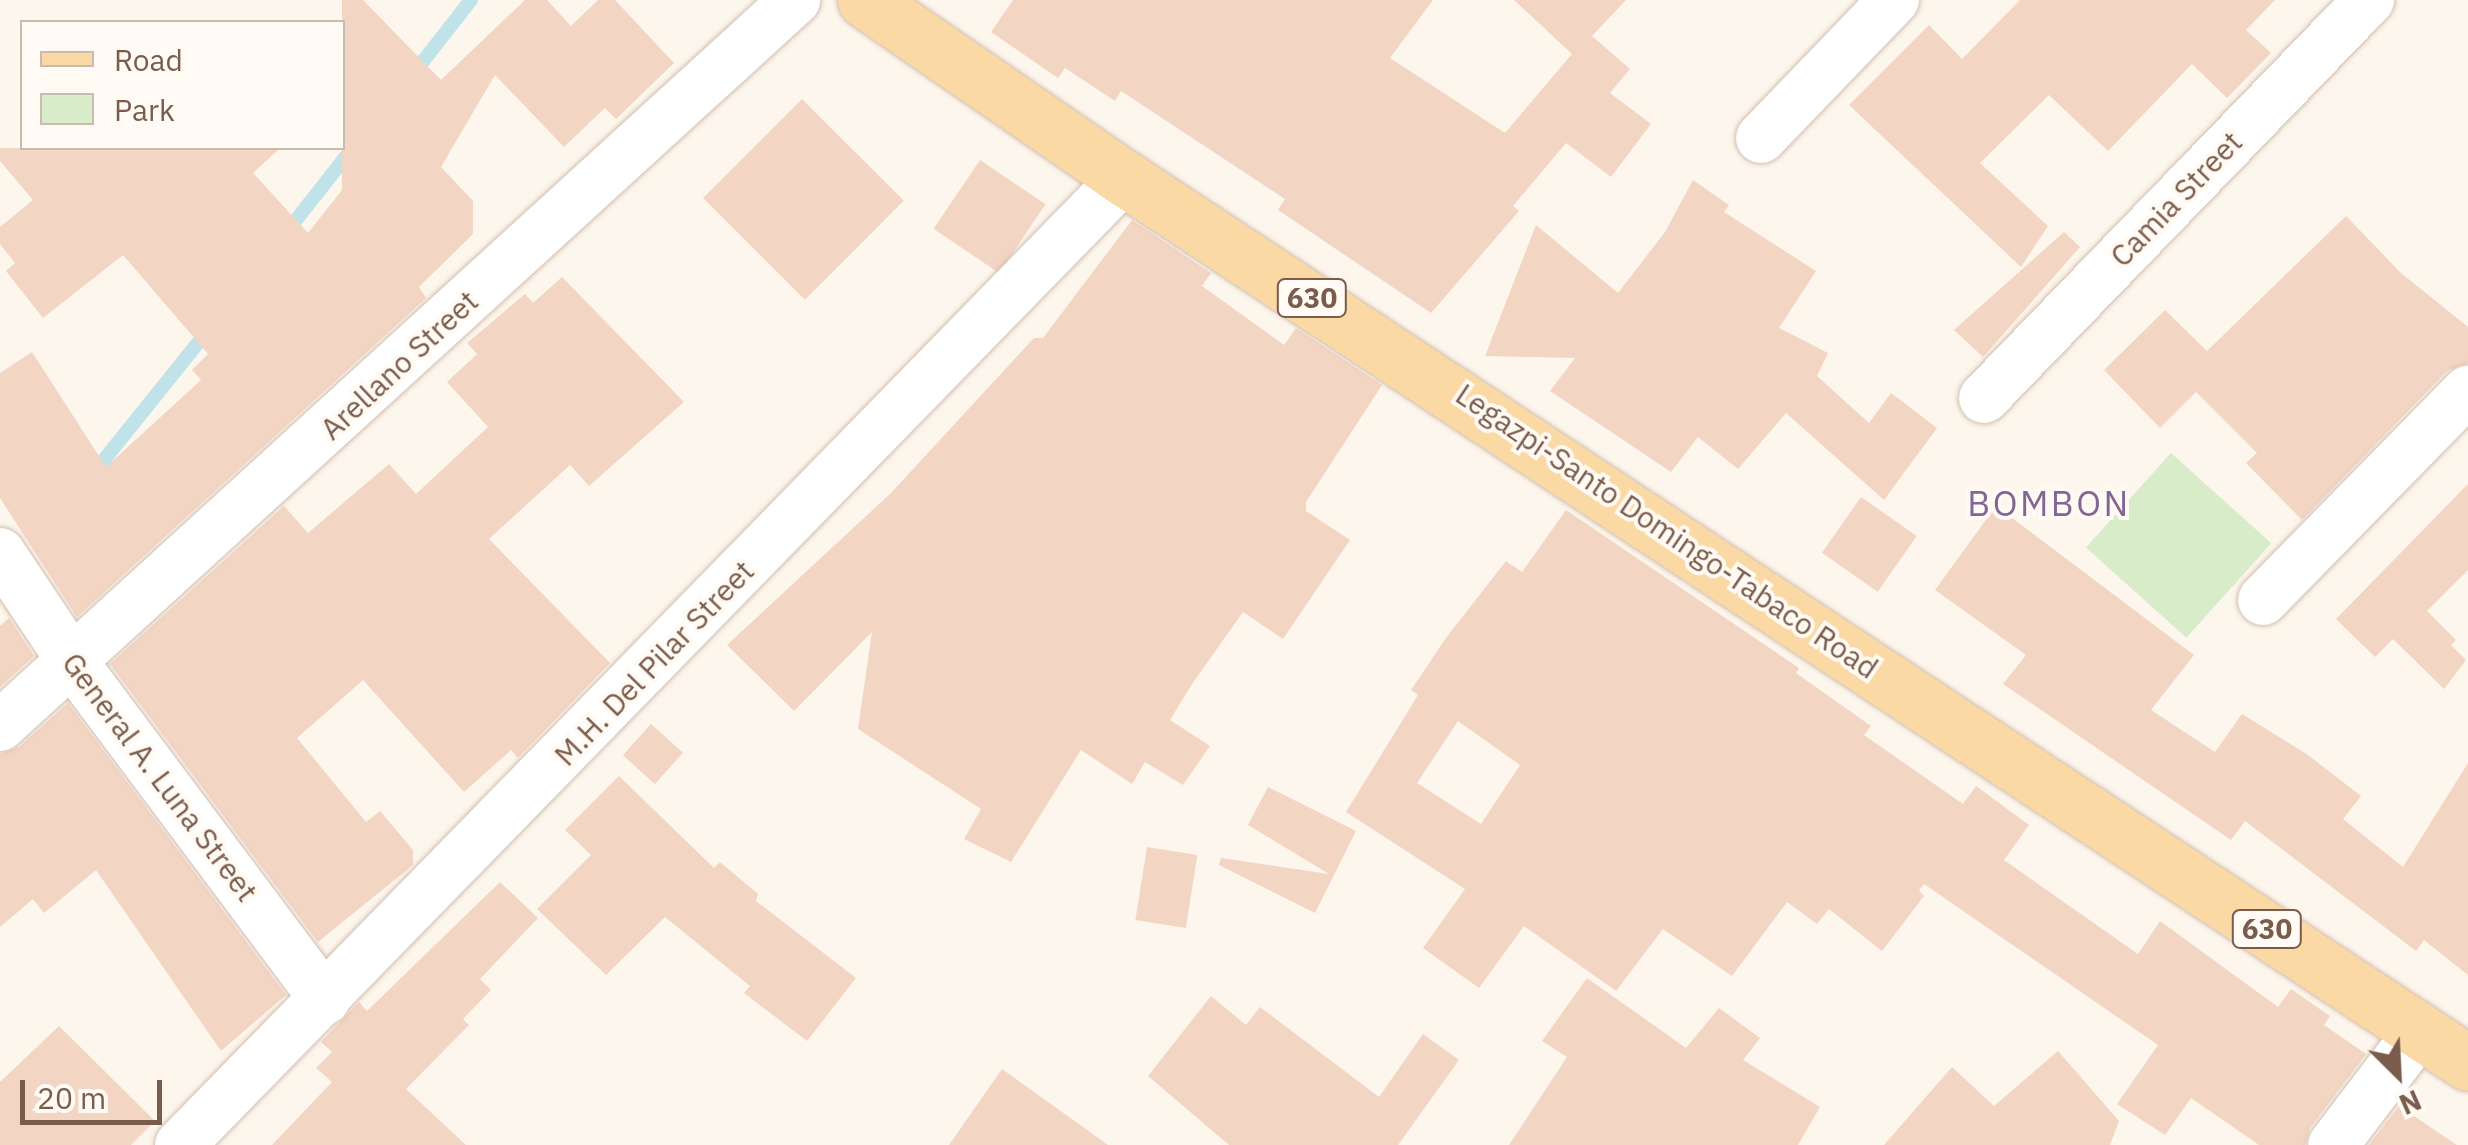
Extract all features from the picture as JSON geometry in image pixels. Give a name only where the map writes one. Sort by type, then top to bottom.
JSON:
[{"type":"main road","name":"Legazpi-Santo Domingo-Tabaco Road","points":[[865,0],[1124,178],[2468,1063]]},
{"type":"street","name":"Arellano Street","points":[[0,726],[74,664],[795,0]]},
{"type":"street","points":[[1760,138],[1894,0]]},
{"type":"street","name":"Camia Street","points":[[1984,398],[2368,0]]},
{"type":"street","name":"M.H. Del Pilar Street","points":[[180,1145],[1124,178]]},
{"type":"street","points":[[2263,600],[2468,391]]},
{"type":"street","name":"General A. Luna Street","points":[[0,553],[74,664],[324,999]]},
{"type":"street","points":[[2333,1145],[2420,1031]]},
{"type":"green space","points":[[2171,453],[2271,543],[2186,638],[2086,547]]},
{"type":"building","points":[[342,0],[363,0],[441,80],[525,0],[547,0],[571,26],[598,0],[615,0],[674,63],[616,119],[605,108],[564,147],[495,75],[441,167],[473,201],[473,234],[419,287],[426,298],[77,617],[0,498],[0,373],[32,352],[106,467],[201,380],[192,370],[208,354],[123,255],[43,318],[6,271],[15,263],[0,244],[0,227],[33,200],[0,161],[0,148],[278,150],[253,173],[308,233],[342,190]]},
{"type":"building","points":[[1013,0],[1433,0],[1390,58],[1505,133],[1572,54],[1514,0],[1626,0],[1592,36],[1630,69],[1610,93],[1651,124],[1611,177],[1566,143],[1513,206],[1519,211],[1431,313],[1278,210],[1285,199],[1121,91],[1115,101],[1065,68],[1058,78],[991,32]]},
{"type":"building","points":[[2020,0],[2275,0],[2246,30],[2271,53],[2227,98],[2192,64],[2108,151],[2049,95],[1980,163],[2048,226],[2021,267],[1849,105],[1929,25],[1962,59]]},
{"type":"building","points":[[802,99],[904,201],[805,300],[703,198]]},
{"type":"building","points":[[980,160],[1045,204],[999,273],[934,229]]},
{"type":"building","points":[[1693,180],[1729,205],[1724,212],[1816,271],[1779,328],[1828,353],[1817,376],[1869,423],[1891,393],[1937,428],[1884,500],[1786,413],[1738,469],[1698,437],[1671,472],[1550,391],[1575,358],[1485,356],[1536,225],[1618,293],[1665,232]]},
{"type":"building","points":[[2346,216],[2401,273],[2468,327],[2468,363],[2447,371],[2302,520],[2246,463],[2257,453],[2196,392],[2160,428],[2104,370],[2165,310],[2207,351]]},
{"type":"building","points":[[1132,220],[1211,273],[1202,286],[1284,345],[1296,328],[1382,385],[1306,502],[1306,511],[1350,540],[1283,639],[1243,612],[1170,720],[1210,746],[1183,785],[1145,762],[1132,784],[1081,750],[1011,862],[964,839],[981,809],[858,729],[872,632],[794,711],[727,645],[891,493],[1034,338],[1043,338]]},
{"type":"building","points":[[2064,232],[2080,247],[1983,357],[1954,330]]},
{"type":"building","points":[[562,277],[684,402],[589,486],[570,465],[489,539],[610,663],[518,758],[511,750],[464,792],[363,680],[297,738],[366,822],[380,811],[413,850],[413,865],[318,942],[110,664],[284,506],[308,533],[389,464],[416,494],[488,427],[447,382],[477,354],[467,343],[525,294],[533,303]]},
{"type":"building","points":[[2468,484],[2468,570],[2427,611],[2456,640],[2451,645],[2466,660],[2444,689],[2393,639],[2375,657],[2336,619]]},
{"type":"building","points":[[1861,497],[1917,536],[1878,592],[1822,553]]},
{"type":"building","points":[[1996,506],[2194,655],[2151,710],[2215,752],[2242,714],[2308,755],[2361,796],[2343,819],[2403,867],[2468,763],[2468,975],[2424,940],[2416,951],[2245,821],[2231,840],[2003,684],[2026,655],[1935,590]]},
{"type":"building","points":[[1566,510],[1799,668],[1796,673],[1871,726],[1864,735],[1963,804],[1976,786],[2029,825],[2004,860],[2138,954],[2160,921],[2278,1007],[2291,989],[2330,1016],[2324,1025],[2366,1054],[2310,1128],[2305,1145],[2259,1145],[2191,1098],[2165,1135],[2117,1104],[2158,1045],[1924,884],[1919,890],[1924,896],[1882,951],[1829,909],[1817,924],[1787,902],[1732,976],[1663,929],[1616,991],[1524,926],[1479,988],[1423,948],[1465,889],[1346,812],[1418,695],[1411,690],[1446,638],[1506,561],[1522,572]],"holes":[[[1458,721],[1520,765],[1481,824],[1417,783]]]},
{"type":"building","points":[[9,618],[34,656],[0,687],[0,626]]},
{"type":"building","points":[[68,703],[286,995],[221,1051],[96,870],[44,913],[33,899],[0,927],[0,754],[19,747]]},
{"type":"building","points":[[651,724],[683,753],[655,784],[623,755]]},
{"type":"building","points":[[619,776],[714,868],[720,862],[758,894],[756,901],[856,978],[807,1041],[744,993],[750,986],[665,917],[606,975],[537,909],[591,855],[565,830]]},
{"type":"building","points":[[1268,787],[1356,831],[1315,913],[1219,865],[1221,858],[1329,874],[1248,825]]},
{"type":"building","points":[[1147,847],[1197,855],[1186,928],[1135,920]]},
{"type":"building","points":[[500,882],[538,918],[480,979],[491,990],[463,1019],[469,1025],[406,1089],[466,1145],[272,1145],[332,1082],[316,1068],[332,1052],[321,1042],[359,1002],[367,1011]]},
{"type":"building","points":[[1587,978],[1686,1048],[1719,1008],[1760,1038],[1743,1060],[1820,1107],[1798,1145],[1509,1145],[1567,1057],[1542,1041]]},
{"type":"building","points":[[1211,996],[1246,1025],[1260,1007],[1379,1097],[1423,1034],[1459,1060],[1398,1145],[1229,1145],[1148,1076]]},
{"type":"building","points":[[59,1026],[155,1121],[131,1145],[0,1145],[0,1082]]},
{"type":"building","points":[[2058,1051],[2119,1121],[2110,1145],[1884,1145],[1952,1067],[1994,1106]]},
{"type":"building","points":[[1002,1069],[1108,1145],[949,1145]]},
{"type":"building","points":[[2399,1106],[2457,1145],[2369,1145]]},
{"type":"waterway","points":[[413,74],[471,0]]},
{"type":"waterway","points":[[285,234],[352,149]]},
{"type":"waterway","points":[[91,476],[209,329]]},
{"type":"district","name":"BOMBON","points":[[2049,503]]}]
